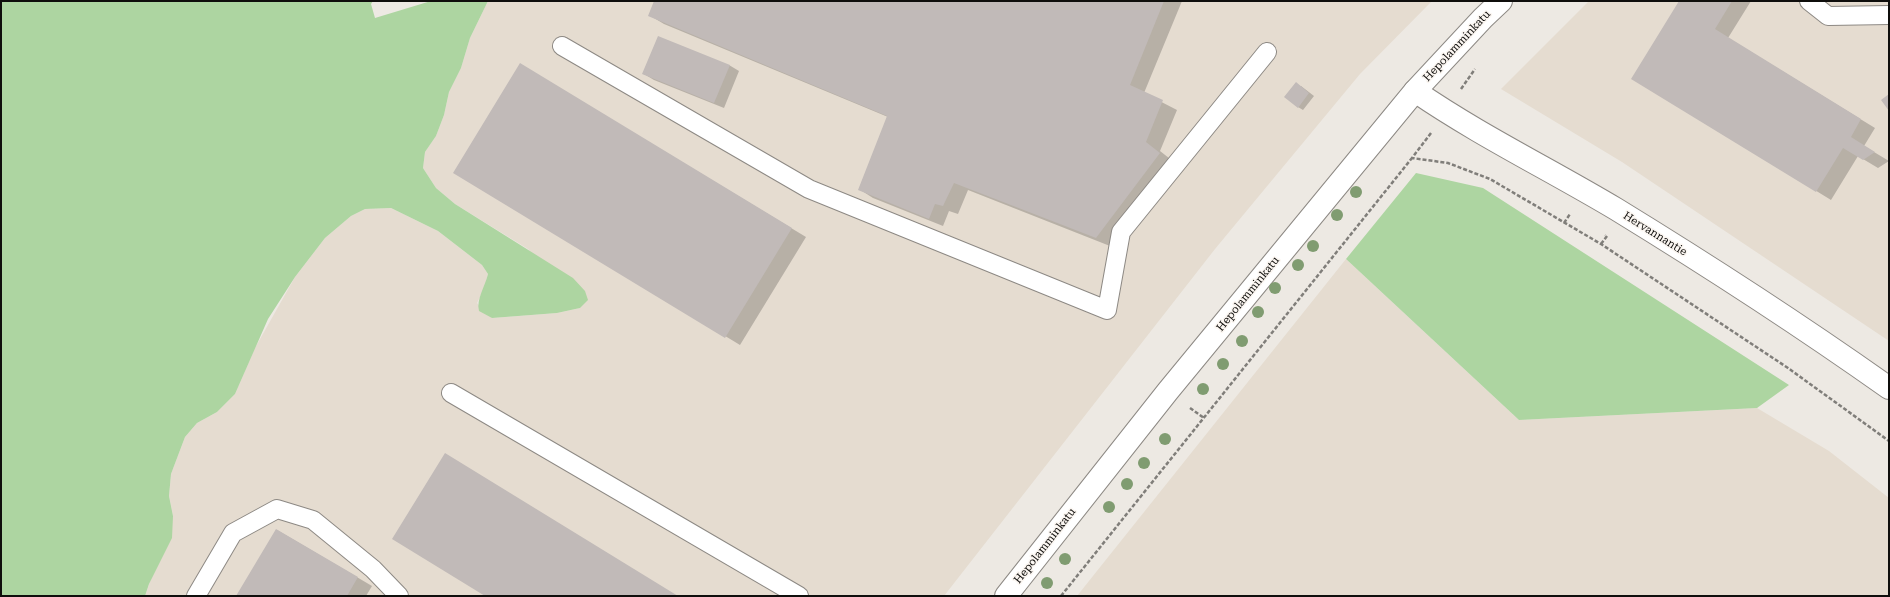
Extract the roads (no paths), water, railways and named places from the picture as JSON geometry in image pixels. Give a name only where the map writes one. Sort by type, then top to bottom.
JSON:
[{"type":"main road","name":"Hepolamminkatu","points":[[1006,596],[1168,391],[1415,91],[1483,18],[1501,1]]},
{"type":"main road","name":"Hervannantie","points":[[1415,91],[1446,112],[1615,209],[1698,261],[1819,338],[1889,388]]},
{"type":"lane","points":[[1809,1],[1828,16],[1889,15]]},
{"type":"lane","points":[[562,46],[809,189],[1107,310],[1121,232],[1267,52]]},
{"type":"lane","points":[[451,393],[799,596]]},
{"type":"lane","points":[[196,596],[233,533],[277,510],[313,520],[373,569],[399,596]]}]
